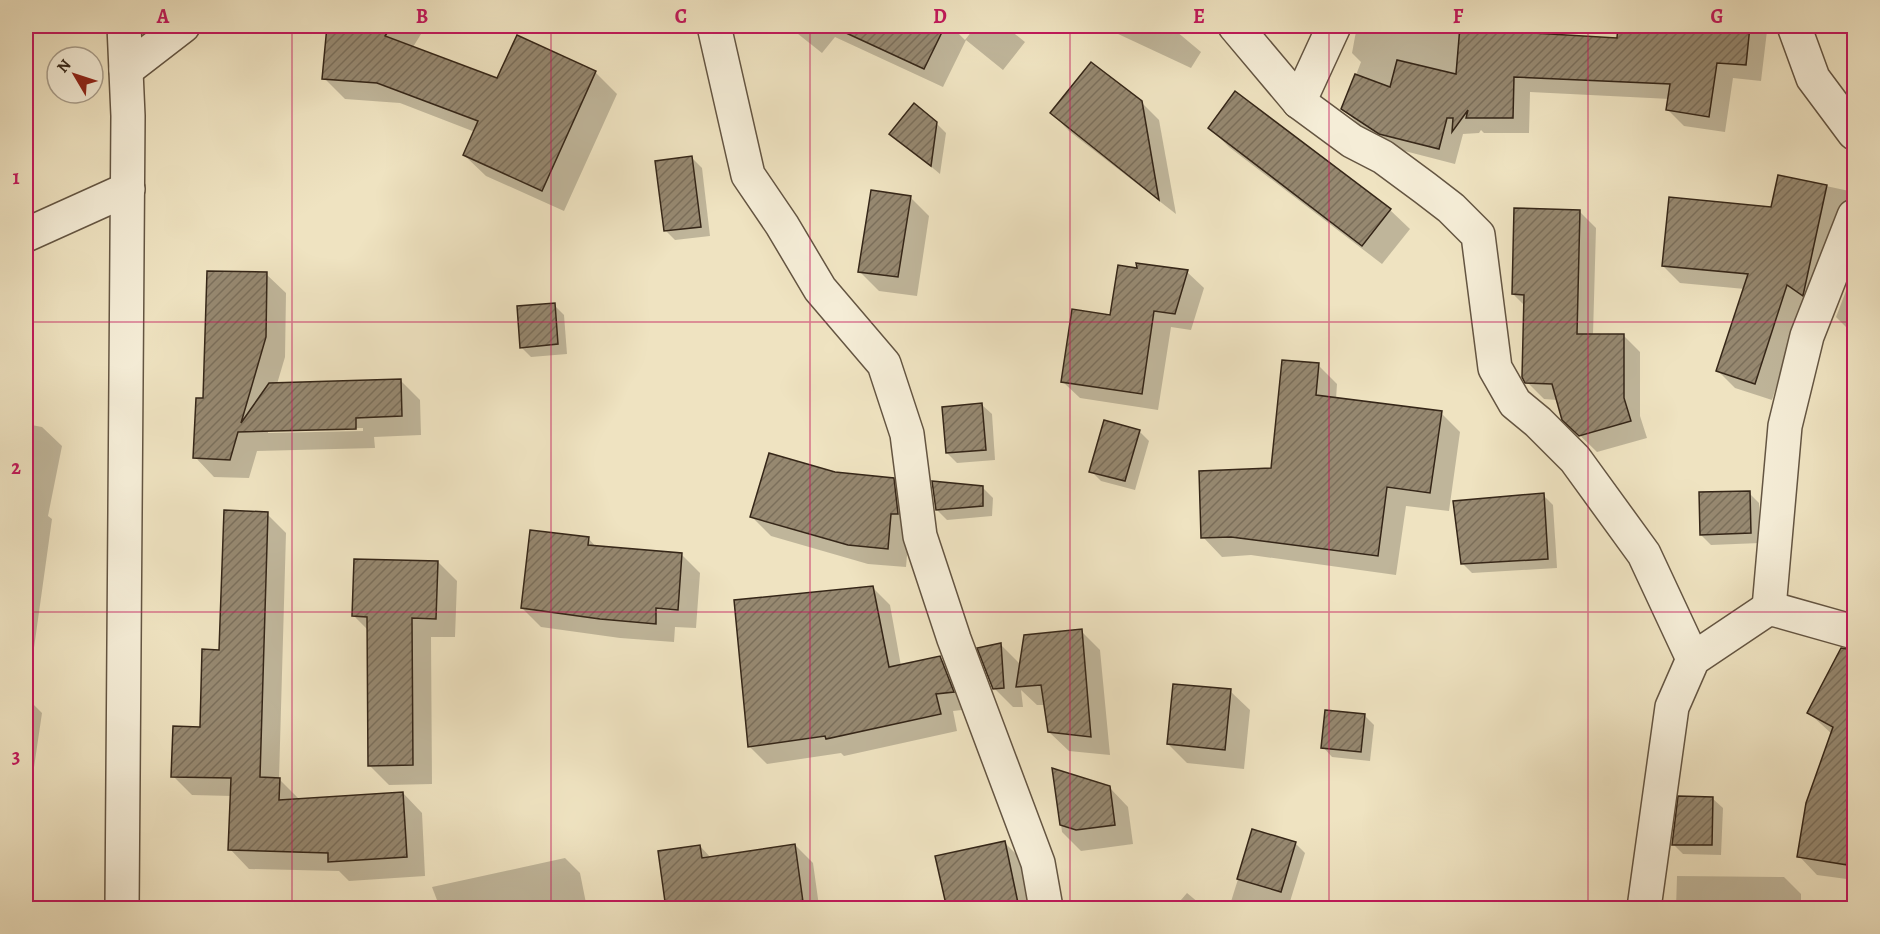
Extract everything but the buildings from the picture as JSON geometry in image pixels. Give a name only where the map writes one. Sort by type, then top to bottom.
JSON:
[{"type":"street","points":[[122,909],[128,189],[124,26]]},
{"type":"street","points":[[126,70],[183,26]]},
{"type":"street","points":[[714,26],[748,175],[820,289],[884,364],[907,434],[920,536],[958,649],[1038,863],[1046,909]]},
{"type":"street","points":[[1236,26],[1299,102],[1352,141],[1383,158],[1425,188],[1451,208],[1478,235],[1496,368],[1515,403],[1538,422],[1575,459],[1644,554],[1693,659]]},
{"type":"street","points":[[1299,102],[1334,26]]},
{"type":"street","points":[[1794,26],[1813,78],[1854,133]]},
{"type":"street","points":[[26,235],[128,189]]},
{"type":"street","points":[[1769,608],[1785,426],[1807,336],[1854,216]]},
{"type":"street","points":[[1644,909],[1672,707],[1693,659],[1769,608],[1854,632]]}]
